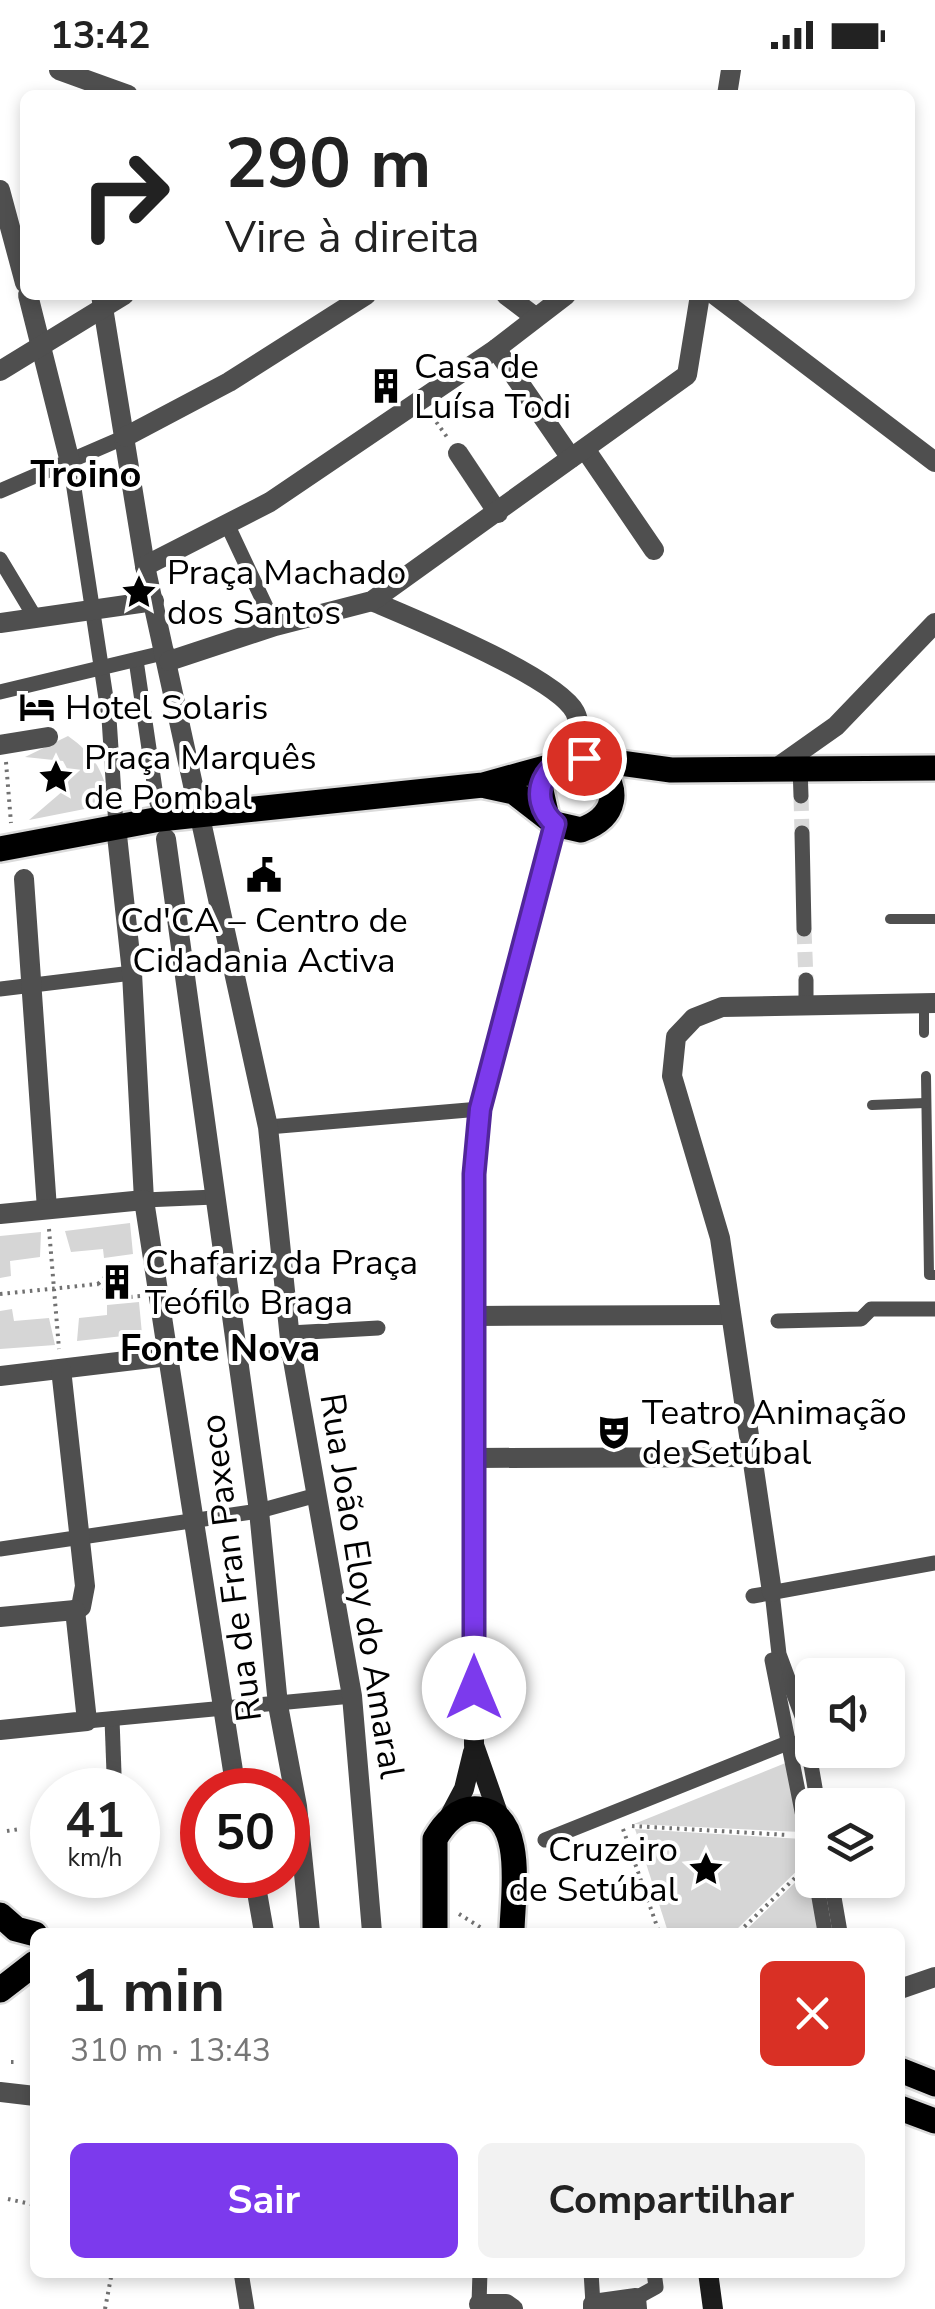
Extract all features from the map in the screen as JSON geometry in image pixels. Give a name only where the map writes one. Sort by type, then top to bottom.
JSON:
[{"type":"main road","points":[[6,838],[483,785],[566,761],[595,762],[610,780],[610,805],[604,817]]},
{"type":"main road","points":[[438,1924],[434,1848],[464,1789],[474,1746],[474,1174],[480,1109],[551,821],[540,786],[566,761],[671,770],[935,768]]},
{"type":"main road","points":[[483,785],[514,792],[551,821],[581,830],[604,817],[635,784],[671,770]]},
{"type":"main road","points":[[474,1746],[513,1861],[512,1928]]},
{"type":"main road","points":[[444,1826],[464,1810],[474,1809],[502,1822]]},
{"type":"main road","points":[[0,1915],[16,1929],[30,1933]]},
{"type":"main road","points":[[0,1990],[30,1967]]},
{"type":"main road","points":[[905,2072],[935,2084]]},
{"type":"main road","points":[[905,2110],[935,2121]]},
{"type":"main road","points":[[709,2278],[713,2309]]},
{"type":"street","points":[[60,71],[114,90]]},
{"type":"street","points":[[0,190],[20,261]]},
{"type":"street","points":[[29,300],[70,462],[109,718],[132,972],[150,1260],[232,1768]]},
{"type":"street","points":[[0,492],[125,437],[228,382],[358,300]]},
{"type":"street","points":[[513,300],[536,318]]},
{"type":"street","points":[[145,566],[270,502],[496,349],[559,300]]},
{"type":"street","points":[[0,692],[168,656],[372,601],[687,375],[699,300]]},
{"type":"street","points":[[722,300],[935,462]]},
{"type":"street","points":[[0,370],[103,301],[145,566],[168,656]]},
{"type":"street","points":[[496,349],[654,550]]},
{"type":"street","points":[[458,453],[498,513]]},
{"type":"street","points":[[227,524],[275,626]]},
{"type":"street","points":[[0,558],[36,619]]},
{"type":"street","points":[[372,601],[484,649],[566,701],[578,727],[566,761]]},
{"type":"street","points":[[0,623],[154,602]]},
{"type":"street","points":[[801,796],[789,767],[836,726],[935,623]]},
{"type":"street","name":"Rua João Eloy do Amaral","points":[[168,656],[268,1127],[290,1341],[352,1696],[372,1928]]},
{"type":"street","points":[[136,660],[157,802]]},
{"type":"street","points":[[3,752],[48,737]]},
{"type":"street","points":[[802,832],[804,929]]},
{"type":"street","name":"Rua de Fran Paxeco","points":[[166,839],[259,1512],[278,1705],[297,1806],[310,1928]]},
{"type":"street","points":[[24,879],[47,1209]]},
{"type":"street","points":[[0,989],[132,972]]},
{"type":"street","points":[[806,980],[806,1006]]},
{"type":"street","points":[[815,1788],[803,1719],[762,1594],[753,1457],[716,1222],[672,1076],[676,1037],[694,1018],[722,1007],[929,1003]]},
{"type":"street","points":[[268,1127],[480,1109]]},
{"type":"street","points":[[0,1214],[215,1197]]},
{"type":"street","points":[[778,1321],[861,1320],[871,1309],[935,1308]]},
{"type":"street","points":[[474,1316],[731,1315]]},
{"type":"street","points":[[238,1354],[290,1341],[378,1328]]},
{"type":"street","points":[[0,1376],[168,1356]]},
{"type":"street","points":[[0,1617],[81,1607],[85,1586],[61,1369]]},
{"type":"street","points":[[474,1458],[753,1457]]},
{"type":"street","points":[[0,1549],[259,1512],[317,1495]]},
{"type":"street","points":[[762,1594],[935,1563]]},
{"type":"street","points":[[75,1610],[87,1721]]},
{"type":"street","points":[[779,1654],[771,1655],[799,1788]]},
{"type":"street","points":[[0,1730],[222,1712],[352,1696]]},
{"type":"street","points":[[112,1718],[114,1768]]},
{"type":"street","points":[[545,1840],[790,1742]]},
{"type":"street","points":[[258,1898],[263,1928]]},
{"type":"street","points":[[819,1898],[823,1928]]},
{"type":"street","points":[[834,1898],[839,1928]]},
{"type":"street","points":[[905,1987],[935,1977]]},
{"type":"street","points":[[0,2092],[30,2095]]},
{"type":"street","points":[[243,2278],[247,2309]]},
{"type":"street","points":[[480,2278],[479,2304],[506,2304],[513,2309]]},
{"type":"street","points":[[591,2278],[593,2306],[636,2304],[656,2287],[655,2278]]},
{"type":"lane","points":[[890,919],[935,919]]},
{"type":"lane","points":[[924,1033],[929,1003]]},
{"type":"lane","points":[[926,1076],[929,1275],[935,1275]]},
{"type":"lane","points":[[872,1105],[926,1103]]},
{"type":"path","points":[[421,400],[458,453]]},
{"type":"path","points":[[3,752],[6,838]]},
{"type":"path","points":[[47,1209],[61,1369]]},
{"type":"path","points":[[0,1294],[98,1284],[116,1266],[150,1260]]},
{"type":"path","points":[[98,1284],[118,1298],[155,1294]]},
{"type":"path","points":[[657,1928],[622,1826],[795,1835]]},
{"type":"path","points":[[6,1831],[20,1829]]},
{"type":"path","points":[[743,1928],[795,1878]]},
{"type":"path","points":[[438,1924],[463,1928]]},
{"type":"path","points":[[11,2062],[18,2062]]},
{"type":"path","points":[[8,2199],[30,2203]]},
{"type":"path","points":[[104,2309],[111,2278]]},
{"type":"shaded area","points":[[68,736],[97,765],[110,804],[29,820],[64,790],[71,776],[63,761],[25,757]]},
{"type":"shaded area","points":[[130,1223],[133,1254],[104,1258],[103,1249],[71,1252],[65,1231]]},
{"type":"shaded area","points":[[41,1232],[40,1257],[10,1261],[11,1276],[0,1278],[0,1236]]},
{"type":"shaded area","points":[[139,1302],[142,1334],[77,1341],[79,1318],[107,1315],[107,1305]]},
{"type":"shaded area","points":[[12,1309],[14,1321],[49,1318],[55,1345],[0,1349],[0,1311]]},
{"type":"shaded area","points":[[788,1762],[795,1800],[795,1832],[634,1824]]},
{"type":"shaded area","points":[[635,1829],[795,1839],[795,1873],[738,1928],[667,1928]]},
{"type":"shaded area","points":[[795,1883],[795,1898],[813,1898],[818,1928],[748,1928]]},
{"type":"tunnel","points":[[801,796],[802,833]]},
{"type":"tunnel","points":[[804,929],[806,980]]},
{"type":"place","name":"Casa de Luísa Todi","points":[[386,386]]},
{"type":"place","name":"Praça Machado dos Santos","points":[[139,592]]},
{"type":"place","name":"Hotel Solaris","points":[[37,707]]},
{"type":"place","name":"Praça Marquês de Pombal","points":[[56,777]]},
{"type":"place","name":"Cd'CA – Centro de Cidadania Activa","points":[[264,875]]},
{"type":"place","name":"Chafariz da Praça Teófilo Braga","points":[[117,1282]]},
{"type":"place","name":"Teatro Animação de Setúbal","points":[[614,1432]]},
{"type":"place","name":"Cruzeiro de Setúbal","points":[[706,1869]]},
{"type":"district","name":"Troino","points":[[86,474]]},
{"type":"district","name":"Fonte Nova","points":[[220,1348]]},
{"type":"route","points":[[474,1688],[474,1174],[480,1109],[555,824],[542,808],[540,786],[544,775],[561,760],[584,758]]}]
